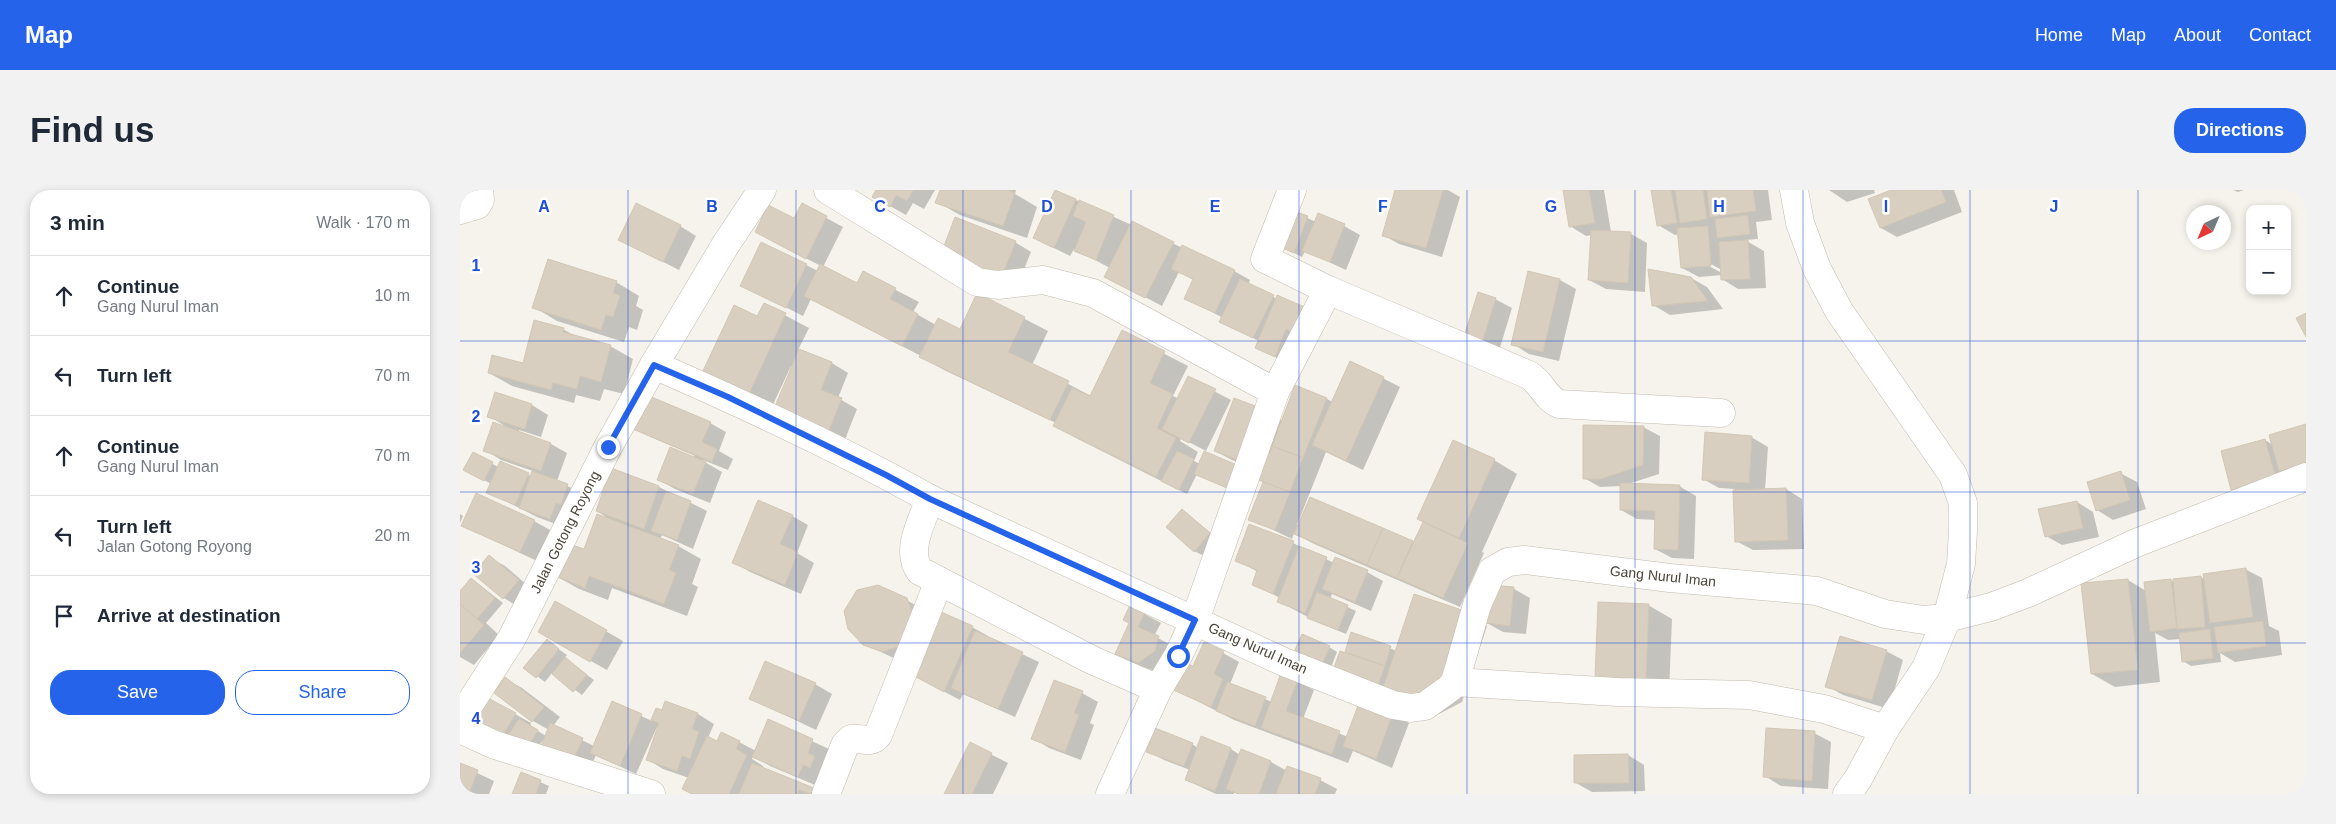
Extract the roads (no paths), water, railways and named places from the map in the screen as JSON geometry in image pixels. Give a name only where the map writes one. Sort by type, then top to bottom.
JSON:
[{"type":"street","points":[[460,210],[477,205],[480,200],[478,190]]},
{"type":"street","name":"Jalan Gotong Royong","points":[[460,719],[512,638],[608,447],[654,365],[726,244],[762,190]]},
{"type":"street","points":[[828,190],[977,282],[998,285],[1044,280],[1093,293],[1275,392]]},
{"type":"street","points":[[1292,190],[1266,258],[1328,290],[1529,375],[1539,382],[1551,400],[1559,404],[1721,413]]},
{"type":"street","points":[[1794,190],[1800,223],[1817,269],[1839,311],[1953,475],[1964,503],[1961,564],[1935,619],[1926,668],[1885,729],[1858,779],[1847,794]]},
{"type":"street","points":[[654,365],[728,397],[886,475],[930,499],[1195,620],[1275,392],[1328,290]]},
{"type":"street","points":[[1935,619],[1991,607],[2018,597],[2136,543],[2306,477]]},
{"type":"street","points":[[930,499],[914,544],[914,563],[920,571],[1092,660],[1158,689]]},
{"type":"street","name":"Gang Nurul Iman","points":[[1110,794],[1158,689],[1178,656],[1195,620],[1284,662],[1393,705],[1411,708],[1425,706],[1450,688],[1455,682],[1477,605],[1488,578],[1492,571],[1508,562],[1524,560],[1670,578],[1817,591],[1885,614],[1935,619]]},
{"type":"street","points":[[826,794],[844,745],[850,739],[870,741],[875,740],[878,735],[940,581]]},
{"type":"street","points":[[1455,682],[1617,692],[1749,695],[1824,708],[1885,729]]},
{"type":"street","points":[[460,729],[496,745],[615,781],[651,794]]}]
